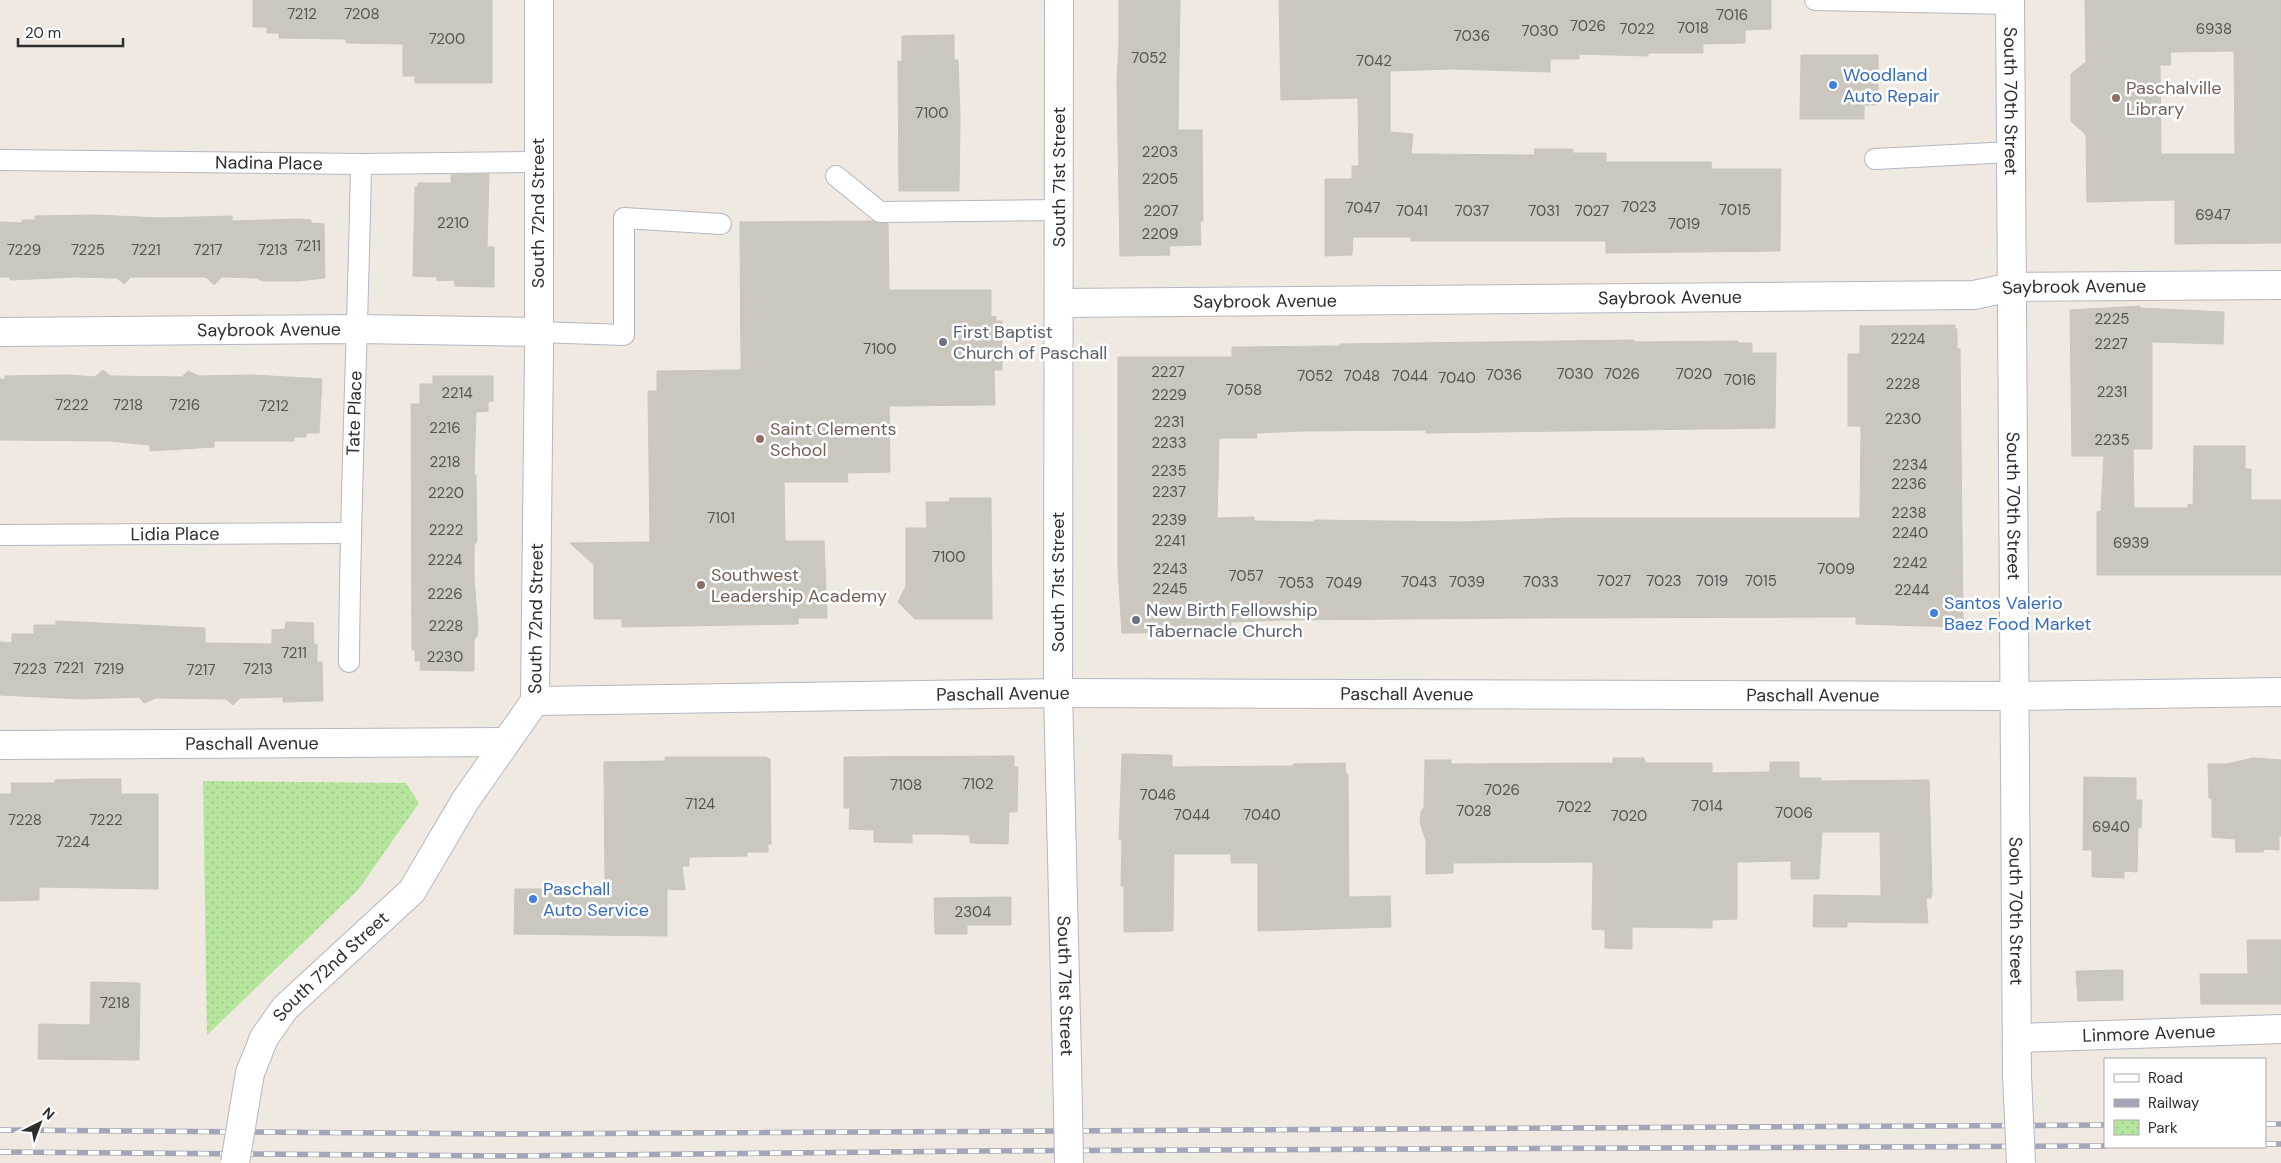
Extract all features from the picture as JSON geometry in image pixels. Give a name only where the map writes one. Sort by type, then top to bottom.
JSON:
[{"type":"street","name":"South 72nd Street","points":[[235,1163],[250,1073],[264,1038],[285,1008],[412,891],[465,801],[535,702],[539,0]]},
{"type":"street","name":"South 71st Street","points":[[1059,0],[1058,693],[1069,1163]]},
{"type":"street","name":"South 70th Street","points":[[2010,2],[2017,1076],[2021,1163]]},
{"type":"street","name":"Saybrook Avenue","points":[[1059,303],[1974,295],[2012,287],[2281,285]]},
{"type":"street","name":"Saybrook Avenue","points":[[0,332],[358,329],[538,332]]},
{"type":"street","name":"Paschall Avenue","points":[[535,702],[1058,693],[2015,696],[2281,692]]},
{"type":"street","name":"Paschall Avenue","points":[[0,745],[505,742]]},
{"type":"street","name":"Linmore Avenue","points":[[2017,1038],[2281,1029]]},
{"type":"lane","points":[[1815,0],[2010,2]]},
{"type":"lane","points":[[1875,158],[2011,152]]},
{"type":"lane","name":"Nadina Place","points":[[0,160],[361,164],[539,162]]},
{"type":"lane","name":"Tate Place","points":[[349,662],[350,533],[358,329],[361,164]]},
{"type":"lane","points":[[836,176],[880,212],[1059,210]]},
{"type":"lane","points":[[538,332],[624,335],[624,218],[721,224]]},
{"type":"lane","name":"Lidia Place","points":[[0,535],[350,533]]},
{"type":"green space","points":[[203,781],[406,783],[419,803],[358,890],[207,1035]]},
{"type":"building","points":[[253,0],[492,0],[492,83],[415,83],[415,76],[403,76],[403,44],[346,43],[346,39],[279,38],[279,33],[267,33],[267,27],[253,27]]},
{"type":"building","points":[[1119,0],[1180,0],[1178,130],[1202,130],[1203,221],[1200,221],[1201,245],[1169,246],[1170,255],[1120,256],[1117,81]]},
{"type":"building","points":[[1279,0],[1771,0],[1771,29],[1745,30],[1745,43],[1703,44],[1703,53],[1648,53],[1648,56],[1579,54],[1579,59],[1550,59],[1550,72],[1451,69],[1390,71],[1390,132],[1413,134],[1411,154],[1535,155],[1534,149],[1573,149],[1573,153],[1606,153],[1606,162],[1711,162],[1712,169],[1781,169],[1780,251],[1606,253],[1606,241],[1411,241],[1411,237],[1353,237],[1352,255],[1325,256],[1325,179],[1352,179],[1352,166],[1359,166],[1358,98],[1281,100]]},
{"type":"building","points":[[2085,0],[2281,0],[2281,243],[2175,244],[2175,200],[2087,202],[2086,135],[2071,121],[2071,74],[2086,62]],"holes":[[[2234,51],[2235,154],[2161,154],[2160,65],[2171,65],[2170,52]]]},
{"type":"building","points":[[954,35],[954,60],[958,60],[960,117],[959,191],[899,191],[898,61],[902,62],[902,36]]},
{"type":"building","points":[[1801,55],[1878,55],[1878,105],[1864,105],[1864,119],[1800,119]]},
{"type":"building","points":[[489,174],[487,247],[494,247],[494,287],[455,286],[454,280],[437,281],[437,277],[413,276],[415,187],[418,187],[418,183],[451,183],[451,175]]},
{"type":"building","points":[[95,215],[160,218],[232,216],[232,221],[311,220],[311,223],[324,224],[325,278],[298,281],[262,281],[257,278],[222,277],[214,285],[206,277],[131,277],[124,284],[117,278],[75,277],[11,280],[9,277],[0,277],[0,222],[22,223],[22,220],[35,220],[35,216]]},
{"type":"building","points":[[872,221],[888,224],[889,290],[991,290],[991,317],[996,316],[996,321],[1002,321],[1002,370],[994,370],[995,405],[889,406],[890,472],[847,473],[848,482],[784,482],[785,541],[824,541],[827,618],[798,618],[798,624],[622,627],[622,619],[594,619],[594,565],[570,543],[650,542],[648,391],[657,391],[657,371],[741,370],[740,222]]},
{"type":"building","points":[[2140,306],[2140,308],[2224,312],[2223,344],[2152,342],[2152,449],[2133,449],[2134,508],[2188,508],[2188,504],[2193,505],[2194,446],[2245,446],[2245,469],[2251,469],[2251,500],[2281,500],[2281,575],[2097,575],[2097,512],[2101,511],[2104,456],[2072,456],[2070,310]]},
{"type":"building","points":[[1955,325],[1955,329],[1957,329],[1957,349],[1960,349],[1963,627],[1856,624],[1856,617],[1528,618],[1283,620],[1231,622],[1231,632],[1122,633],[1118,568],[1118,357],[1232,357],[1232,347],[1340,346],[1340,344],[1634,340],[1634,342],[1738,341],[1738,343],[1752,343],[1752,353],[1776,353],[1775,428],[1426,433],[1426,430],[1303,431],[1256,433],[1257,438],[1219,438],[1217,518],[1254,517],[1254,521],[1314,522],[1314,520],[1461,522],[1568,518],[1860,518],[1861,426],[1848,426],[1848,354],[1860,354],[1860,326]]},
{"type":"building","points":[[103,370],[110,376],[182,377],[188,371],[199,376],[253,375],[322,379],[319,433],[306,433],[306,437],[294,437],[294,441],[214,441],[214,447],[150,451],[150,445],[110,441],[0,440],[0,379],[5,379],[5,376],[68,375],[95,377]]},
{"type":"building","points":[[433,376],[493,376],[493,401],[488,402],[488,411],[476,412],[474,475],[476,475],[477,542],[474,545],[474,579],[478,628],[477,636],[474,640],[474,671],[420,670],[421,661],[415,661],[415,650],[412,650],[411,404],[420,404],[420,384],[433,384]]},
{"type":"building","points":[[950,498],[991,498],[992,619],[915,619],[898,602],[906,586],[906,528],[927,528],[926,502],[949,502]]},
{"type":"building","points":[[56,621],[205,628],[205,643],[272,644],[272,630],[285,629],[286,622],[313,623],[314,645],[317,644],[317,662],[322,662],[323,701],[283,702],[283,697],[240,698],[233,705],[226,699],[156,698],[144,703],[139,697],[82,699],[0,695],[0,642],[12,643],[12,634],[34,634],[34,625],[56,625]]},
{"type":"building","points":[[1122,754],[1172,755],[1172,767],[1293,766],[1293,764],[1345,763],[1346,774],[1348,774],[1349,897],[1390,896],[1391,927],[1258,931],[1258,863],[1231,863],[1231,854],[1174,854],[1173,931],[1124,932],[1124,886],[1121,886],[1122,840],[1119,840]]},
{"type":"building","points":[[1014,756],[1014,767],[1018,767],[1017,812],[1009,812],[1008,844],[970,843],[970,835],[941,834],[912,834],[912,843],[874,842],[874,830],[849,829],[850,808],[844,808],[844,757]]},
{"type":"building","points":[[665,757],[766,757],[770,759],[771,844],[768,844],[768,852],[747,852],[747,856],[689,857],[689,866],[682,866],[685,890],[667,889],[667,936],[514,934],[515,889],[605,889],[604,762],[665,761]]},
{"type":"building","points":[[1613,758],[1644,758],[1645,763],[1712,763],[1712,773],[1770,772],[1770,762],[1799,762],[1799,778],[1821,778],[1821,781],[1929,780],[1932,892],[1931,898],[1926,898],[1928,923],[1847,922],[1847,927],[1813,927],[1814,895],[1881,896],[1880,832],[1822,832],[1819,879],[1791,879],[1791,861],[1737,862],[1737,919],[1712,920],[1712,928],[1632,927],[1632,949],[1605,948],[1605,930],[1592,929],[1593,862],[1453,863],[1453,873],[1426,874],[1426,841],[1420,822],[1421,812],[1424,807],[1425,760],[1451,760],[1451,764],[1613,763]]},
{"type":"building","points":[[2253,758],[2281,760],[2281,836],[2279,836],[2279,850],[2264,849],[2263,852],[2236,852],[2235,839],[2212,837],[2212,798],[2209,798],[2208,764],[2227,764]]},
{"type":"building","points":[[2084,777],[2136,778],[2136,800],[2142,800],[2141,828],[2138,827],[2137,872],[2124,871],[2124,878],[2092,877],[2092,850],[2083,850]]},
{"type":"building","points":[[121,779],[121,794],[158,794],[158,889],[39,887],[39,900],[0,901],[0,794],[12,794],[11,783],[55,783],[55,780]]},
{"type":"building","points":[[1011,897],[1011,925],[967,925],[967,934],[935,934],[934,898]]},
{"type":"building","points":[[2247,940],[2281,940],[2281,1004],[2201,1004],[2200,974],[2248,974]]},
{"type":"building","points":[[2123,970],[2123,1000],[2078,1001],[2076,971]]},
{"type":"building","points":[[91,982],[140,983],[139,1060],[38,1059],[39,1024],[90,1025]]},
{"type":"railway","points":[[2266,1124],[2281,1124]]},
{"type":"railway","points":[[0,1130],[510,1134],[2104,1125]]},
{"type":"railway","points":[[2266,1144],[2281,1144]]},
{"type":"railway","points":[[0,1152],[509,1156],[980,1151],[2104,1146]]},
{"type":"place","name":"Woodland Auto Repair","points":[[1833,85]]},
{"type":"place","name":"Paschalville Library","points":[[2116,98]]},
{"type":"place","name":"First Baptist Church of Paschall","points":[[943,342]]},
{"type":"place","name":"Saint Clements School","points":[[760,439]]},
{"type":"place","name":"Southwest Leadership Academy","points":[[701,585]]},
{"type":"place","name":"Santos Valerio Baez Food Market","points":[[1934,613]]},
{"type":"place","name":"New Birth Fellowship Tabernacle Church","points":[[1136,620]]},
{"type":"place","name":"Paschall Auto Service","points":[[533,899]]}]
